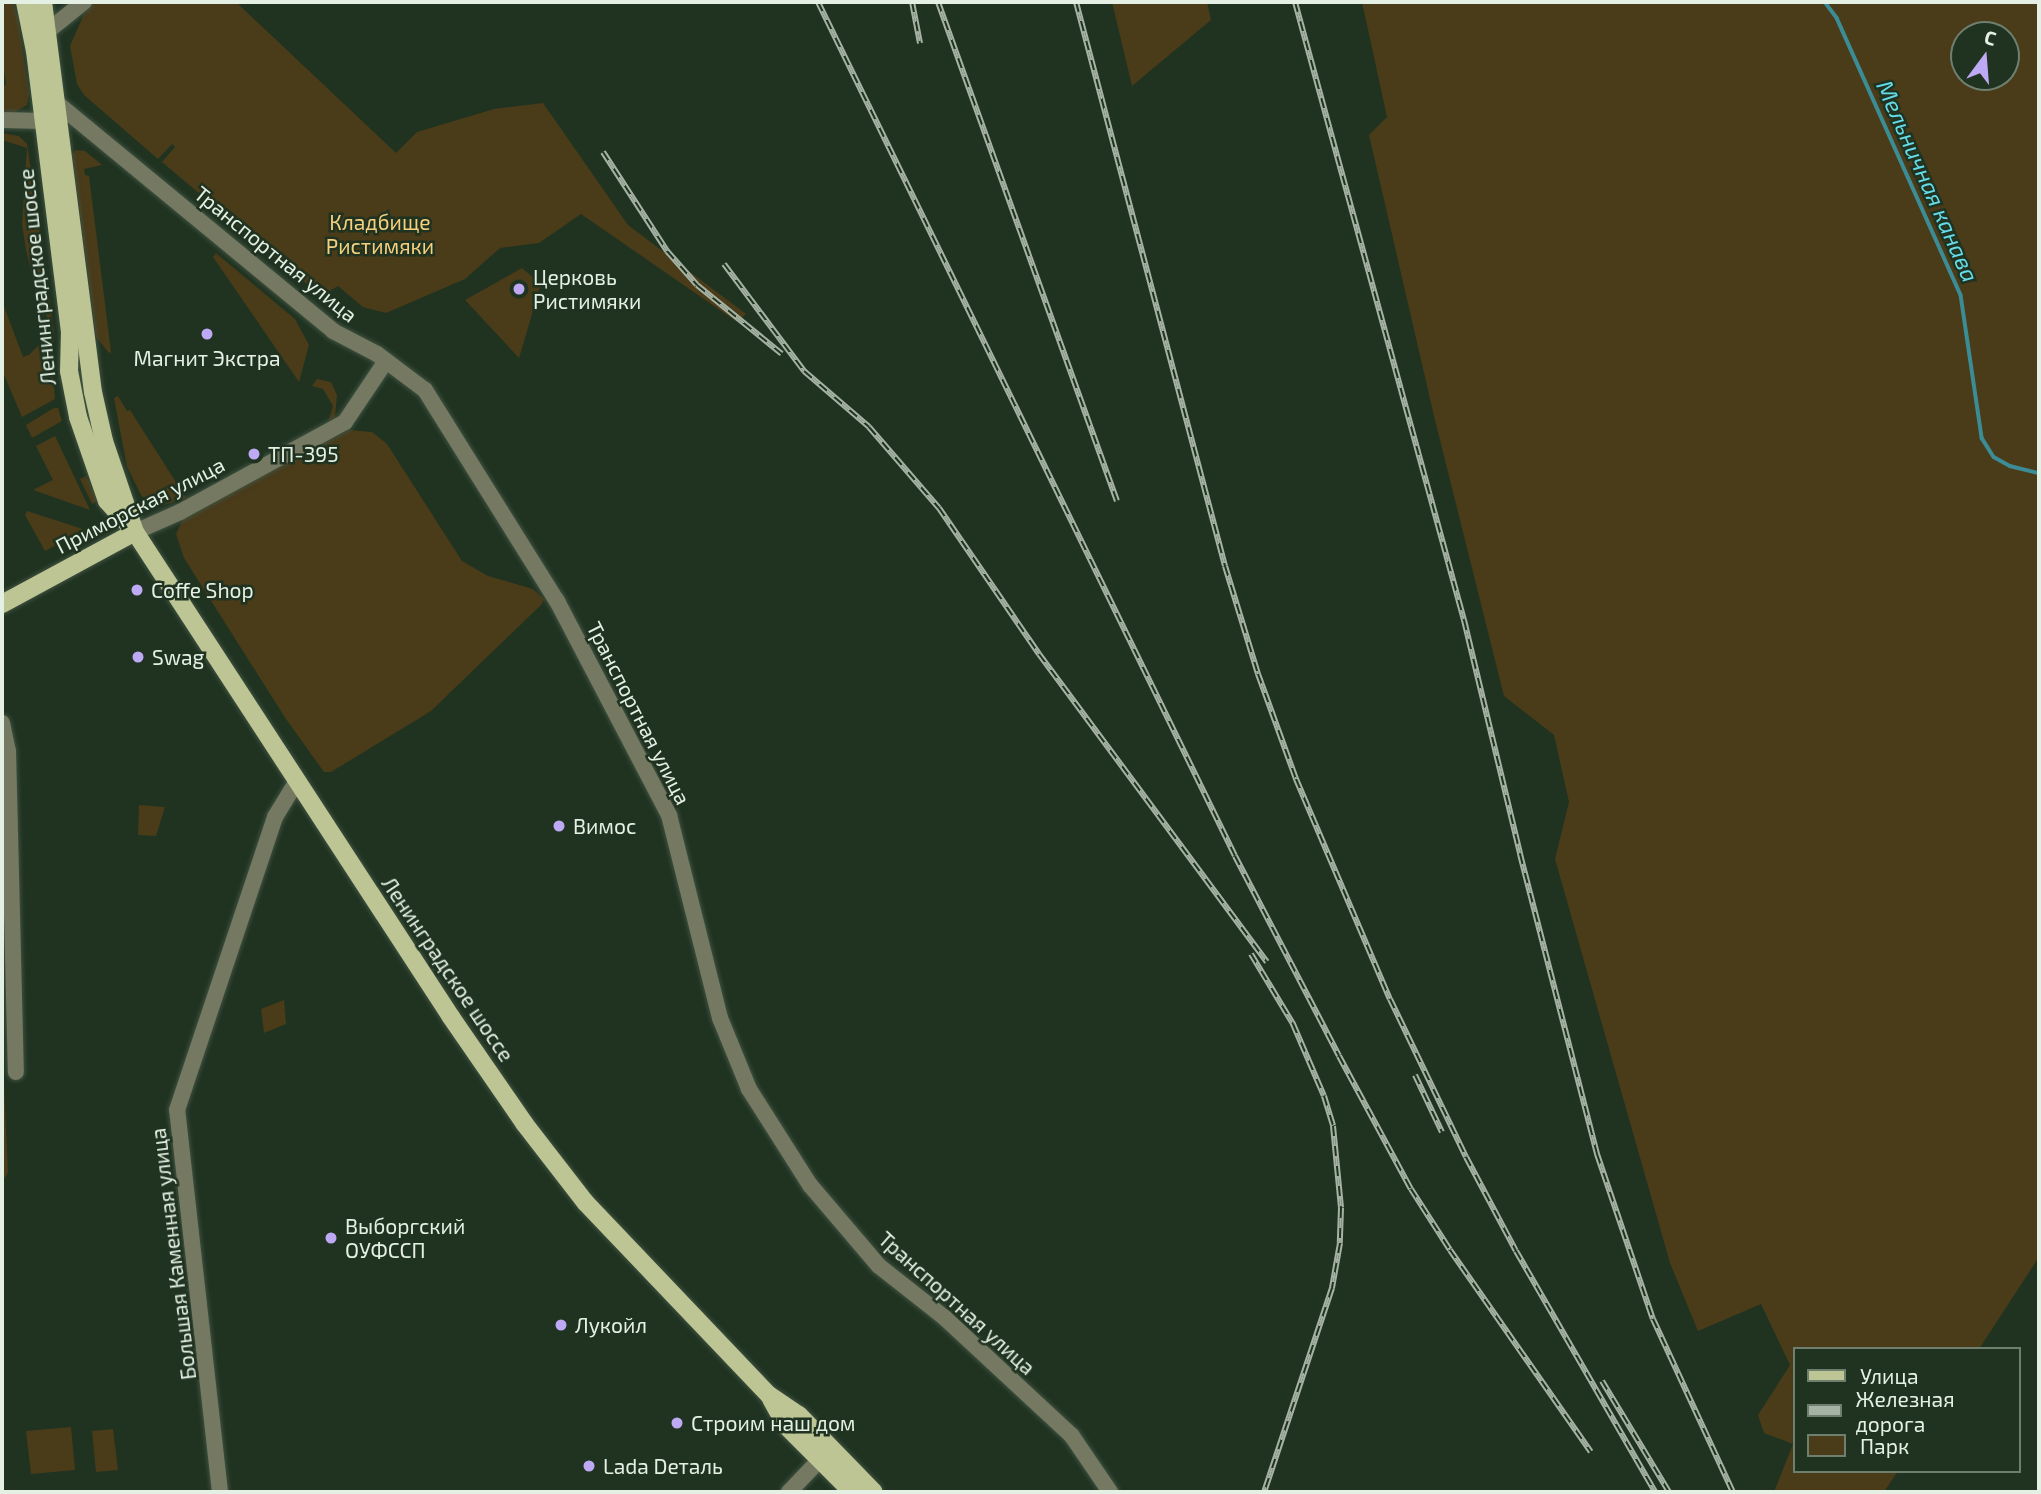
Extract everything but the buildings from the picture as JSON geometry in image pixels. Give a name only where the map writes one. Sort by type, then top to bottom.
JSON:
[{"type":"main road","name":"Ленинградское шоссе","points":[[25,2],[70,331],[69,371],[78,417],[107,501],[135,532],[524,1123],[585,1202],[769,1395],[786,1426],[874,1492]]},
{"type":"main road","name":"Ленинградское шоссе","points":[[43,2],[49,30],[93,392],[104,441],[135,532]]},
{"type":"main road","name":"Приморская улица","points":[[2,604],[135,532]]},
{"type":"main road","name":"Ленинградское шоссе","points":[[826,1454],[852,1492]]},
{"type":"street","points":[[49,30],[84,2]]},
{"type":"street","name":"Транспортная улица","points":[[58,104],[333,331],[386,360],[425,390],[557,601],[669,815],[720,1018],[749,1089],[810,1185],[879,1266],[945,1318],[1072,1436],[1110,1492]]},
{"type":"street","points":[[2,120],[43,121]]},
{"type":"street","name":"Приморская улица","points":[[135,532],[180,512],[345,422],[386,360]]},
{"type":"street","points":[[2,723],[9,751],[16,1072]]},
{"type":"street","name":"Большая Каменная улица","points":[[220,1492],[177,1110],[275,817],[297,781]]},
{"type":"street","points":[[789,1492],[826,1454]]},
{"type":"green space","points":[[2,2],[13,2],[18,18],[29,95],[27,105],[8,116],[2,113],[2,87],[6,84],[2,58]]},
{"type":"green space","name":"Кладбище Ристимяки","points":[[96,2],[236,2],[396,153],[417,132],[494,109],[543,103],[628,225],[746,314],[737,322],[581,214],[539,243],[500,248],[465,279],[386,313],[363,307],[338,286],[321,296],[162,162],[175,147],[172,144],[158,159],[84,95],[77,84],[70,46],[84,14]]},
{"type":"green space","points":[[1112,2],[1207,2],[1211,20],[1132,86]]},
{"type":"green space","points":[[1362,2],[2039,2],[2039,1257],[1980,1347],[1792,1347],[1792,1444],[1764,1433],[1758,1415],[1790,1365],[1761,1304],[1698,1331],[1670,1263],[1555,859],[1569,802],[1554,735],[1504,696],[1434,416],[1369,135],[1387,117]]},
{"type":"green space","points":[[2,133],[19,136],[27,144],[54,332],[52,361],[55,399],[22,417],[2,370],[2,301],[23,357],[29,355],[53,331],[36,291],[22,224],[27,148],[2,140]]},
{"type":"green space","points":[[76,150],[85,151],[102,165],[84,169],[85,175],[89,176],[109,353],[96,337],[72,155]]},
{"type":"green space","points":[[216,253],[295,319],[309,345],[299,382],[213,257]]},
{"type":"green space","points":[[522,268],[541,284],[519,358],[465,300]]},
{"type":"green space","points":[[317,379],[331,382],[337,395],[335,417],[328,422],[333,406],[323,389],[312,386]]},
{"type":"green space","points":[[118,396],[127,411],[130,410],[186,498],[164,505],[148,502],[141,495],[127,467],[114,398]]},
{"type":"green space","points":[[58,408],[62,421],[32,438],[26,425]]},
{"type":"green space","points":[[349,430],[372,432],[387,444],[462,561],[488,576],[533,589],[544,599],[542,604],[431,711],[331,772],[324,772],[286,719],[184,558],[176,534],[185,515]]},
{"type":"green space","points":[[55,436],[90,510],[33,490],[53,480],[36,446]]},
{"type":"green space","points":[[86,476],[98,501],[92,504],[80,479]]},
{"type":"green space","points":[[27,511],[86,530],[45,551],[25,515]]},
{"type":"green space","points":[[139,805],[165,807],[156,836],[138,835]]},
{"type":"green space","points":[[284,1000],[286,1024],[264,1033],[261,1009]]},
{"type":"green space","points":[[2,1085],[8,1173],[2,1182]]},
{"type":"green space","points":[[71,1427],[75,1470],[31,1474],[26,1431]]},
{"type":"green space","points":[[113,1429],[118,1470],[96,1472],[92,1431]]},
{"type":"green space","points":[[1792,1447],[1792,1473],[1897,1473],[1884,1492],[1774,1492]]},
{"type":"waterway","name":"Мельничная канава","points":[[1825,2],[1837,18],[1961,295],[1982,438],[1994,457],[2010,466],[2039,473]]},
{"type":"railway","points":[[818,2],[1235,856],[1339,1056],[1411,1189],[1450,1250],[1591,1452]]},
{"type":"railway","points":[[912,2],[920,43]]},
{"type":"railway","points":[[938,2],[1117,501]]},
{"type":"railway","points":[[1076,2],[1225,566],[1258,674],[1296,779],[1390,999],[1466,1157],[1516,1251],[1655,1492]]},
{"type":"railway","points":[[1295,2],[1464,620],[1520,854],[1597,1154],[1653,1319],[1733,1492]]},
{"type":"railway","points":[[603,152],[667,251],[697,285],[782,354]]},
{"type":"railway","points":[[724,264],[804,371],[869,427],[939,508],[1039,654],[1267,962]]},
{"type":"railway","points":[[1251,954],[1293,1024],[1324,1096],[1333,1126],[1341,1208],[1340,1243],[1332,1288],[1264,1492]]},
{"type":"railway","points":[[1415,1075],[1442,1132]]},
{"type":"railway","points":[[1602,1381],[1669,1492]]},
{"type":"place","name":"Церковь Ристимяки","points":[[519,289]]},
{"type":"place","name":"Магнит Экстра","points":[[207,334]]},
{"type":"place","name":"ТП-395","points":[[254,454]]},
{"type":"place","name":"Coffe Shop","points":[[137,590]]},
{"type":"place","name":"Swag","points":[[138,657]]},
{"type":"place","name":"Вимос","points":[[559,826]]},
{"type":"place","name":"Выборгский ОУФССП","points":[[331,1238]]},
{"type":"place","name":"Лукойл","points":[[561,1325]]},
{"type":"place","name":"Строим наш дом","points":[[677,1423]]},
{"type":"place","name":"Lada Dеталь","points":[[589,1466]]}]
